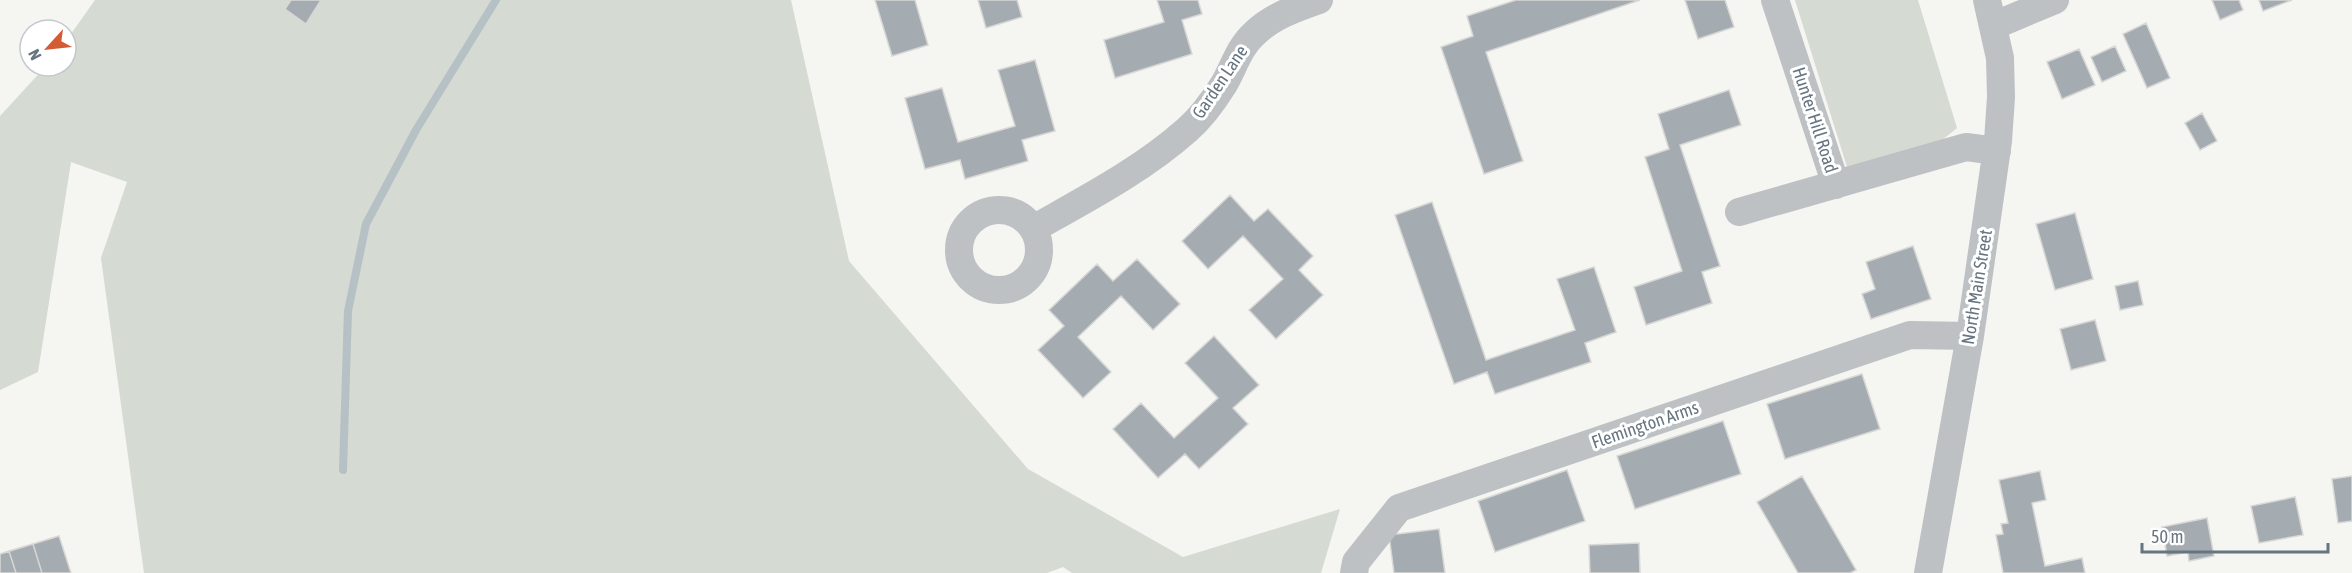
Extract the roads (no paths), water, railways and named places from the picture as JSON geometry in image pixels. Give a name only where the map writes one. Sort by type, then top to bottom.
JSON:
[{"type":"street","name":"Garden Lane","points":[[1033,229],[1108,186],[1166,148],[1208,107],[1253,34],[1272,20],[1295,8],[1319,0]]},
{"type":"street","name":"Hunter Hill Road","points":[[1775,0],[1836,185],[1966,147],[1997,150]]},
{"type":"street","points":[[1990,13],[2055,0]]},
{"type":"street","name":"North Main Street","points":[[1928,573],[1970,336],[1997,150],[2001,87],[2000,58],[1990,13]]},
{"type":"street","points":[[1739,212],[1836,185]]},
{"type":"street","name":"Flemington Arms","points":[[1354,573],[1356,562],[1399,508],[1910,335],[1970,336]]},
{"type":"waterway","points":[[343,470],[348,311],[366,224],[416,130],[496,0]]}]
